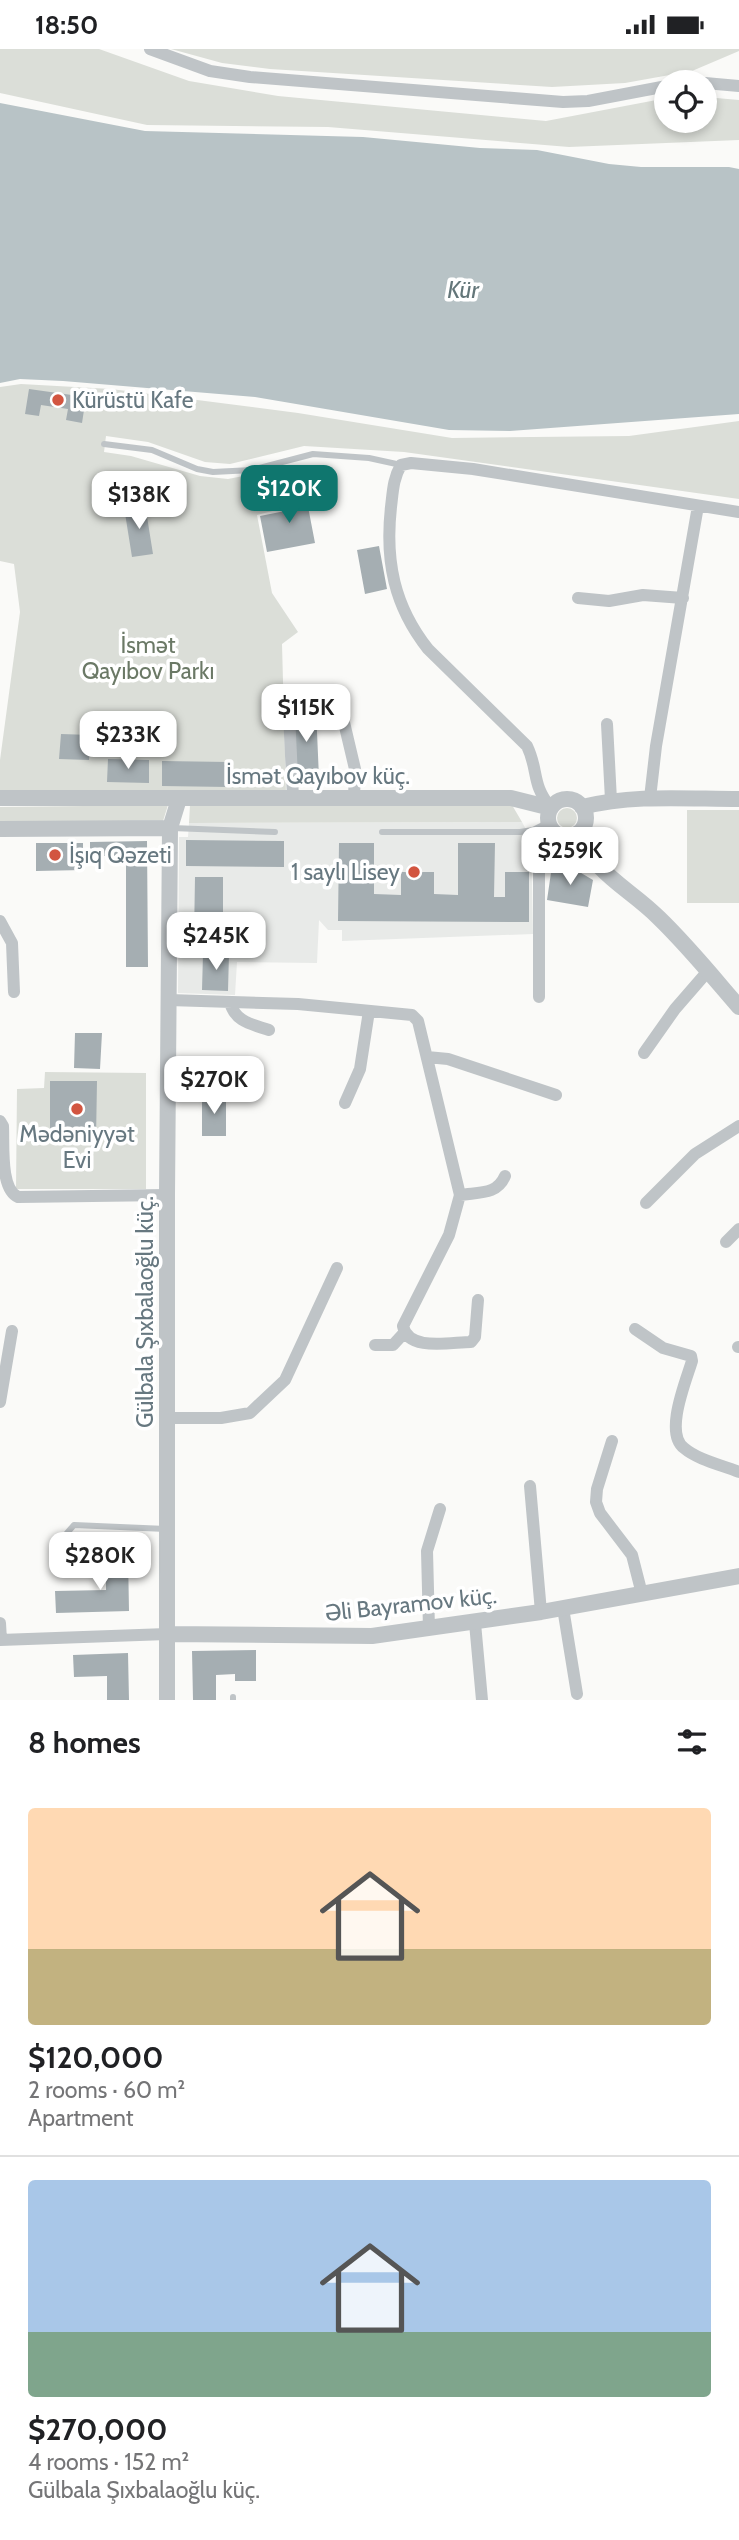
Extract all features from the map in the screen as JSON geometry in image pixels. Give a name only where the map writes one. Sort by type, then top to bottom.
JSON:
[{"type":"street","points":[[151,49],[210,71],[250,77],[563,102],[587,101],[654,88]]},
{"type":"street","points":[[717,84],[739,86]]},
{"type":"street","points":[[539,997],[539,868],[542,844],[550,820],[556,802],[570,799],[582,807],[586,821],[578,833],[564,837],[550,820],[540,795],[527,746],[415,634],[402,609],[394,581],[388,539],[394,477],[401,465],[411,463],[473,469],[739,512]]},
{"type":"street","points":[[650,798],[656,746],[698,506]]},
{"type":"street","points":[[578,598],[609,601],[643,596],[683,598]]},
{"type":"street","points":[[288,692],[293,799]]},
{"type":"street","points":[[338,697],[355,769],[354,799]]},
{"type":"street","points":[[607,724],[611,800]]},
{"type":"street","name":"İsmət Qayıbov küç.","points":[[0,799],[511,798],[550,820]]},
{"type":"street","points":[[582,807],[611,800],[650,798],[739,799]]},
{"type":"street","name":"Gülbala Şıxbalaoğlu küç.","points":[[167,1700],[170,828],[179,799]]},
{"type":"street","points":[[0,832],[170,828]]},
{"type":"street","points":[[578,833],[584,848],[599,869],[657,915],[739,1007]]},
{"type":"street","points":[[0,921],[12,943],[14,992]]},
{"type":"street","points":[[644,1053],[675,1009],[708,971]]},
{"type":"street","points":[[169,1000],[298,1004],[412,1015],[418,1021],[460,1195],[449,1235],[403,1325],[404,1333],[410,1340],[421,1343],[471,1342],[475,1337],[478,1300]]},
{"type":"street","points":[[230,1002],[236,1017],[269,1030]]},
{"type":"street","points":[[345,1104],[360,1069],[369,1011]]},
{"type":"street","points":[[427,1057],[448,1059],[556,1095]]},
{"type":"street","points":[[0,1121],[3,1126],[6,1185],[10,1194],[18,1197],[167,1195]]},
{"type":"street","points":[[646,1203],[689,1159],[739,1126]]},
{"type":"street","points":[[460,1195],[496,1190],[505,1176]]},
{"type":"street","points":[[726,1242],[739,1229]]},
{"type":"street","points":[[168,1417],[221,1418],[250,1413],[285,1380],[337,1268]]},
{"type":"street","points":[[635,1329],[663,1347],[691,1356],[692,1361],[677,1412],[675,1433],[683,1448],[739,1472]]},
{"type":"street","points":[[0,1402],[12,1331]]},
{"type":"street","points":[[375,1345],[393,1345],[404,1333]]},
{"type":"street","points":[[612,1441],[597,1489],[596,1502],[600,1513],[632,1555],[642,1594]]},
{"type":"street","points":[[530,1486],[541,1612]]},
{"type":"street","points":[[429,1629],[427,1551],[439,1509]]},
{"type":"street","name":"Əli Bayramov küç.","points":[[0,1640],[167,1634],[372,1636],[475,1623],[739,1576]]},
{"type":"street","points":[[563,1608],[577,1694]]},
{"type":"street","points":[[0,1623],[0,1640]]},
{"type":"street","points":[[475,1623],[482,1700]]},
{"type":"lane","points":[[104,444],[152,450],[214,472],[252,470],[313,454],[369,458],[401,465]]},
{"type":"lane","points":[[382,832],[520,832],[533,830],[550,820]]},
{"type":"lane","points":[[170,828],[275,832]]},
{"type":"lane","points":[[64,1573],[67,1533],[74,1525],[168,1529]]},
{"type":"shaded area","points":[[522,822],[531,839],[533,934],[342,941],[342,930],[328,930],[319,920],[317,963],[237,962],[235,995],[178,993],[179,837],[188,837],[189,823]]},
{"type":"green space","points":[[0,49],[99,49],[189,81],[278,96],[546,121],[654,100],[654,133],[717,133],[717,98],[739,100],[739,140],[569,147],[328,127],[147,125],[0,93]]},
{"type":"green space","points":[[171,49],[739,49],[694,70],[654,70],[654,78],[625,83],[552,87],[270,69],[222,63]]},
{"type":"green space","name":"İsmət Qayıbov Parkı","points":[[21,384],[111,389],[298,413],[452,438],[629,436],[739,421],[739,499],[404,452],[304,446],[230,464],[205,462],[148,442],[106,436],[104,452],[131,456],[200,476],[228,479],[273,470],[280,509],[257,515],[272,593],[298,632],[282,644],[286,793],[0,791],[0,760],[20,612],[14,564],[0,561],[0,387]]},
{"type":"green space","points":[[168,805],[163,821],[0,821],[0,807]]},
{"type":"green space","points":[[190,805],[512,805],[522,822],[189,823]]},
{"type":"green space","points":[[563,808],[571,808],[577,818],[571,828],[563,828],[557,822],[557,814]]},
{"type":"green space","points":[[687,810],[739,810],[739,903],[687,903]]},
{"type":"green space","points":[[45,1072],[146,1073],[146,1189],[16,1189],[17,1089],[44,1088]]},
{"type":"water","name":"Kür","points":[[0,103],[145,131],[363,137],[480,148],[537,150],[609,164],[641,167],[739,169],[739,414],[510,431],[449,430],[255,397],[63,381],[20,379],[0,383]]},
{"type":"building","points":[[29,389],[86,397],[82,423],[66,420],[68,409],[41,405],[39,416],[25,414]]},
{"type":"building","points":[[305,491],[315,543],[267,552],[260,516],[285,511],[282,496]]},
{"type":"building","points":[[145,504],[153,554],[132,557],[124,507]]},
{"type":"building","points":[[379,546],[387,589],[365,594],[357,550]]},
{"type":"building","points":[[316,709],[319,778],[296,779],[293,710]]},
{"type":"building","points":[[61,734],[91,735],[89,760],[59,759]]},
{"type":"building","points":[[108,759],[149,760],[149,783],[107,782]]},
{"type":"building","points":[[162,761],[228,762],[228,787],[162,786]]},
{"type":"building","points":[[186,840],[284,841],[284,867],[186,866]]},
{"type":"building","points":[[147,841],[148,967],[126,967],[126,856],[90,856],[90,842]]},
{"type":"building","points":[[36,843],[83,843],[83,870],[36,871]]},
{"type":"building","points":[[339,843],[374,843],[374,894],[401,895],[401,872],[434,872],[434,894],[458,895],[458,843],[495,843],[494,897],[505,897],[505,872],[529,872],[529,922],[338,921]]},
{"type":"building","points":[[552,866],[576,870],[593,880],[588,907],[547,900]]},
{"type":"building","points":[[195,877],[223,877],[223,937],[194,937]]},
{"type":"building","points":[[203,954],[229,954],[228,991],[202,990]]},
{"type":"building","points":[[75,1033],[102,1033],[100,1069],[74,1068]]},
{"type":"building","points":[[50,1081],[97,1081],[96,1139],[50,1138]]},
{"type":"building","points":[[202,1096],[226,1096],[226,1136],[202,1136]]},
{"type":"building","points":[[128,1556],[129,1611],[56,1613],[55,1591],[106,1590],[106,1557]]},
{"type":"building","points":[[256,1650],[256,1681],[235,1681],[235,1674],[216,1675],[216,1700],[193,1700],[192,1651]]},
{"type":"building","points":[[128,1653],[129,1700],[107,1700],[107,1676],[74,1677],[73,1655]]},
{"type":"place","name":"Kürüstü Kafe","points":[[58,400]]},
{"type":"place","name":"İşıq Qəzeti","points":[[55,855]]},
{"type":"place","name":"1 saylı Lisey","points":[[414,872]]},
{"type":"place","name":"Mədəniyyət Evi","points":[[77,1109]]}]
